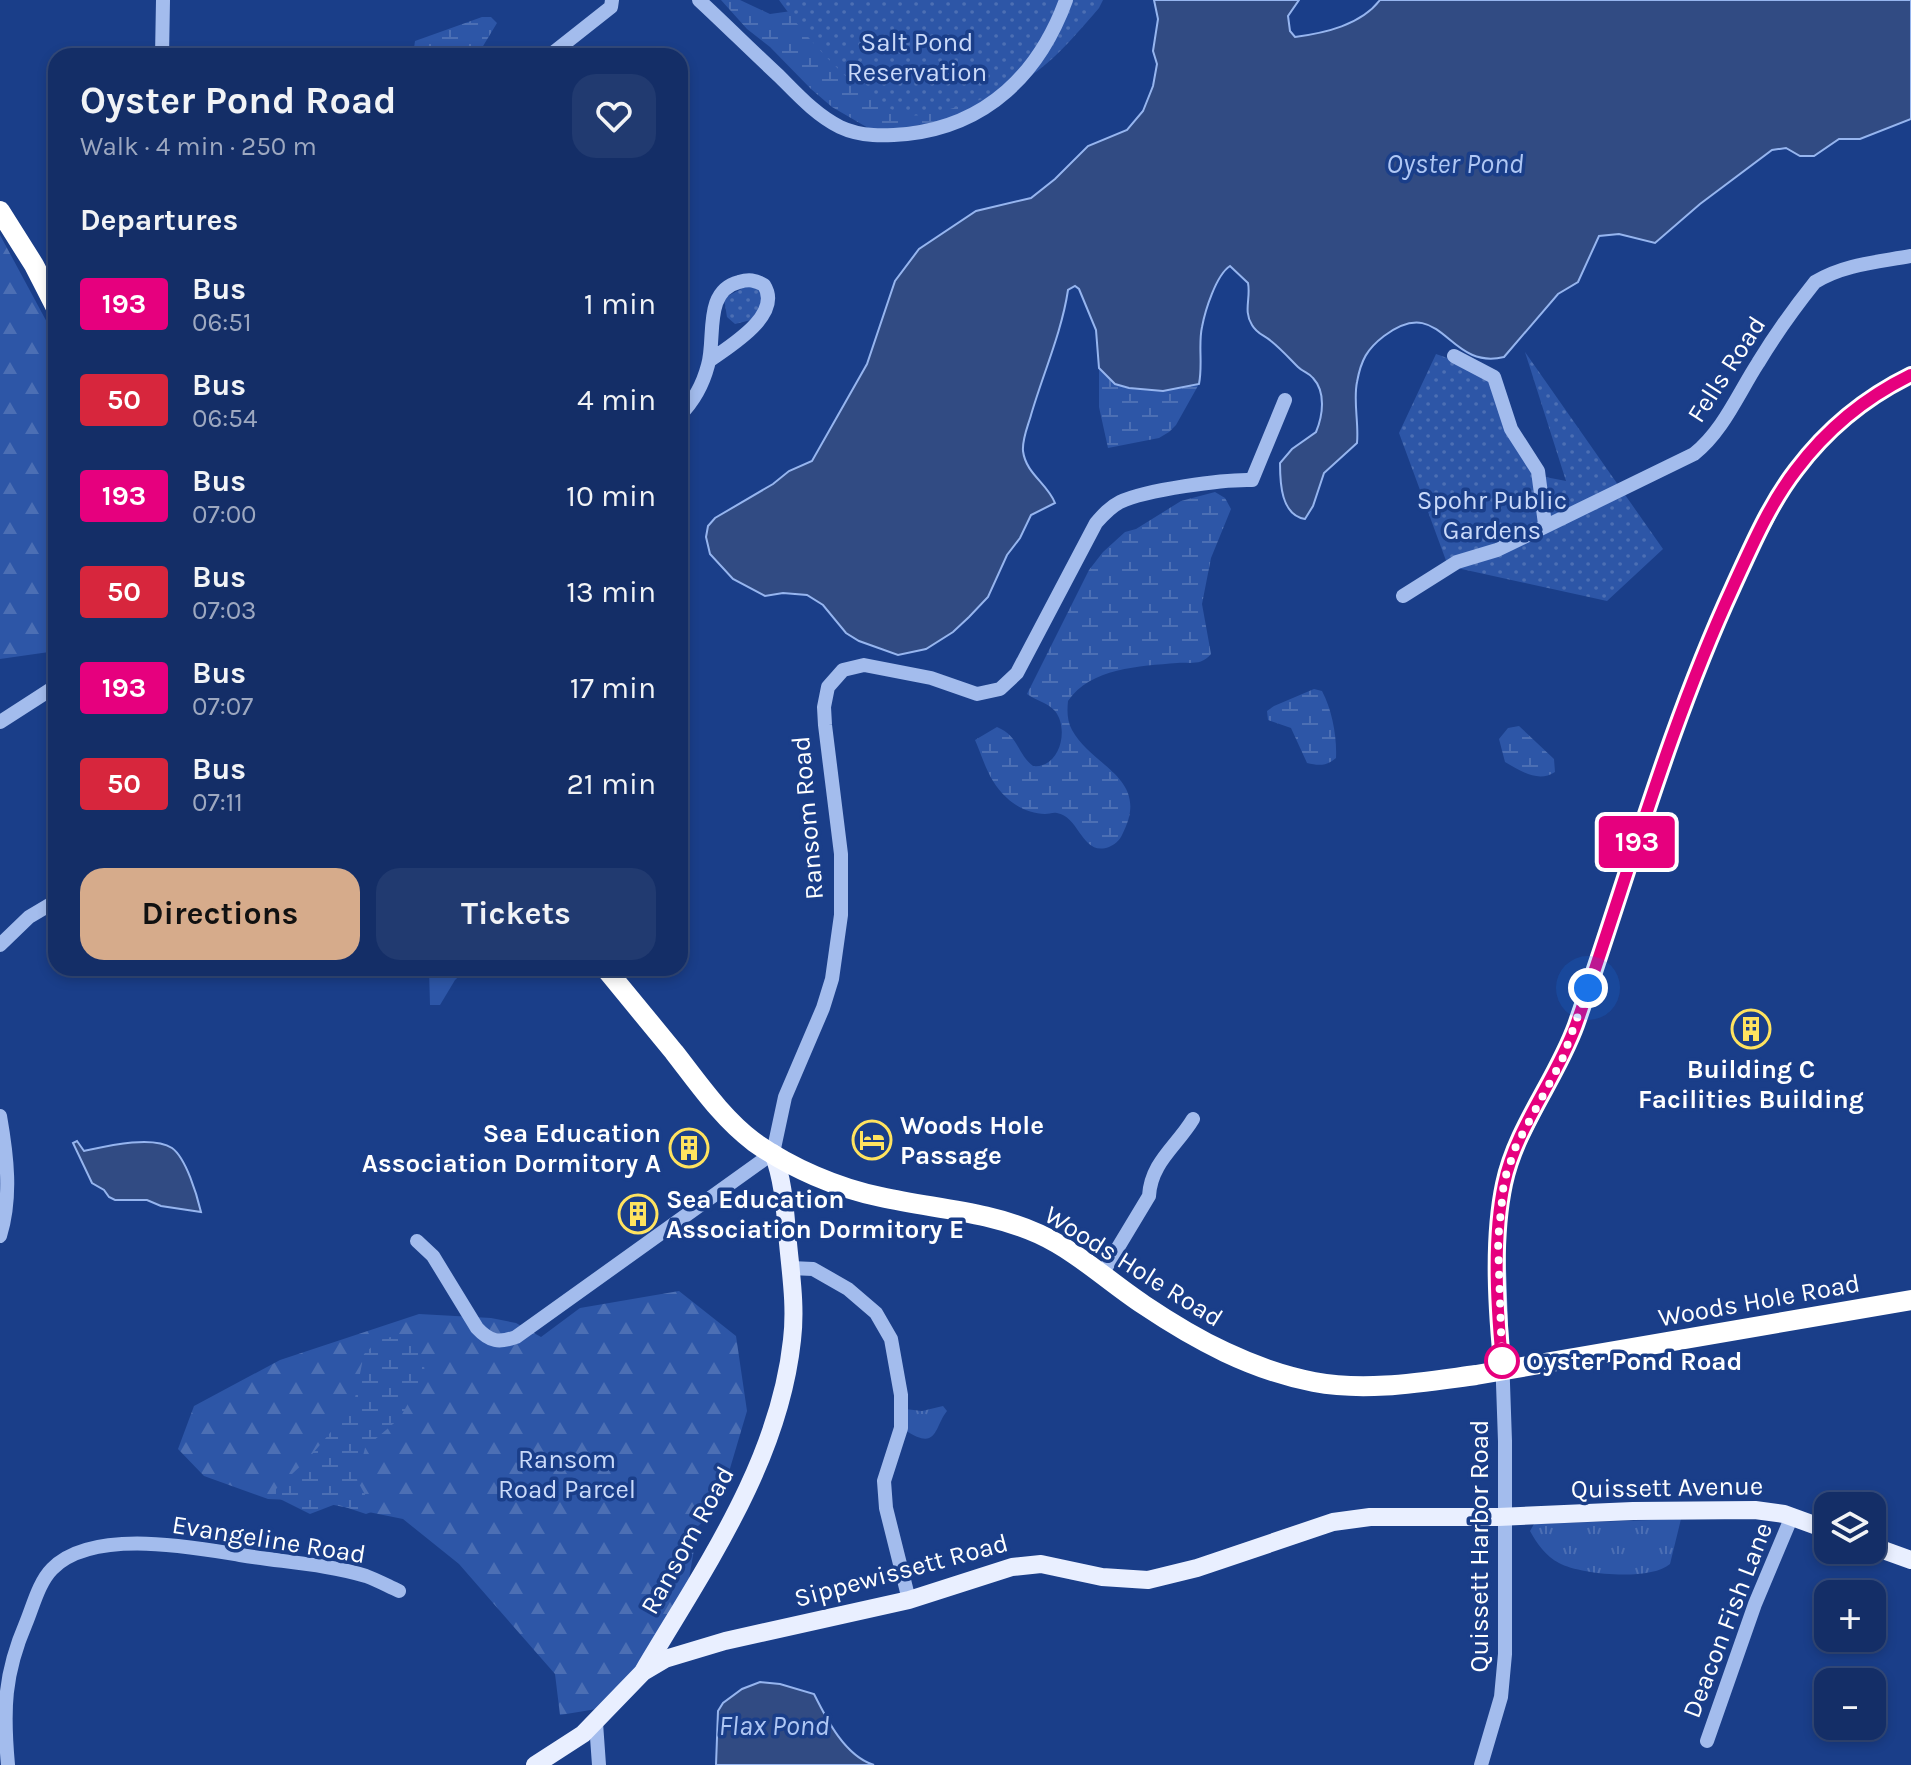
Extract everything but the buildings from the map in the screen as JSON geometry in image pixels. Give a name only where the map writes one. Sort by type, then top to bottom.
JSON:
[{"type":"highway","points":[[0,211],[48,292]]},
{"type":"highway","name":"Woods Hole Road","points":[[611,976],[719,1110],[754,1142],[773,1153],[808,1173],[880,1197],[962,1210],[1007,1221],[1074,1253],[1172,1323],[1209,1344],[1257,1366],[1314,1382],[1406,1384],[1503,1371],[1911,1300]]},
{"type":"main road","name":"Ransom Road","points":[[643,1672],[734,1518],[764,1448],[782,1394],[793,1324],[791,1268],[782,1177],[773,1153]]},
{"type":"main road","name":"Quissett Avenue","points":[[1505,1517],[1762,1510],[1814,1525]]},
{"type":"main road","name":"Sippewissett Road","points":[[535,1765],[574,1741],[596,1723],[643,1672],[665,1659],[704,1646],[909,1600],[997,1571],[1026,1565],[1057,1566],[1128,1580],[1163,1577],[1319,1526],[1353,1518],[1505,1517]]},
{"type":"main road","points":[[1886,1551],[1911,1560]]},
{"type":"street","points":[[162,48],[163,0]]},
{"type":"street","points":[[699,0],[816,112],[842,128],[883,136],[941,128],[985,109],[1029,70],[1050,41],[1066,0]]},
{"type":"street","points":[[559,48],[615,2]]},
{"type":"street","name":"Fells Road","points":[[1403,596],[1457,562],[1497,550],[1694,454],[1706,445],[1758,362],[1815,282],[1849,267],[1911,256]]},
{"type":"street","points":[[688,405],[695,397],[709,361],[713,315],[721,293],[728,286],[744,280],[764,285],[769,296],[766,311],[729,347],[709,361]]},
{"type":"street","points":[[1454,356],[1494,377],[1497,382],[1504,414],[1538,471],[1545,524]]},
{"type":"street","points":[[1503,1371],[1498,1240],[1504,1181],[1516,1146],[1568,1045],[1691,684],[1747,557],[1793,473],[1834,428],[1867,401],[1911,375]]},
{"type":"street","name":"Ransom Road","points":[[773,1153],[785,1097],[832,979],[841,915],[841,854],[824,707],[832,681],[843,670],[864,665],[931,678],[968,693],[1000,689],[1017,673],[1085,541],[1109,509],[1134,497],[1231,479],[1252,480],[1285,400]]},
{"type":"street","points":[[0,722],[48,691]]},
{"type":"street","points":[[0,945],[29,917],[48,906]]},
{"type":"street","points":[[0,1116],[7,1179],[7,1208],[0,1236]]},
{"type":"street","points":[[1102,1274],[1149,1196],[1150,1181],[1162,1157],[1184,1134],[1193,1119]]},
{"type":"street","points":[[417,1241],[433,1256],[477,1328],[487,1339],[501,1342],[524,1331],[773,1153]]},
{"type":"street","points":[[0,1197],[7,1179]]},
{"type":"street","points":[[791,1268],[813,1269],[848,1289],[876,1313],[891,1339],[901,1395],[901,1428],[884,1481],[886,1508],[909,1600]]},
{"type":"street","name":"Quissett Harbor Road","points":[[1481,1765],[1501,1697],[1504,1672],[1503,1371]]},
{"type":"street","name":"Deacon Fish Lane","points":[[1707,1741],[1755,1604],[1792,1516]]},
{"type":"street","name":"Evangeline Road","points":[[8,1765],[5,1696],[15,1649],[50,1571],[74,1555],[112,1545],[179,1545],[356,1574],[399,1591]]},
{"type":"street","points":[[596,1723],[599,1765]]},
{"type":"green space","points":[[721,0],[740,0],[770,14],[806,9],[996,91],[956,119],[875,132],[832,107],[811,89]]},
{"type":"green space","name":"Salt Pond Reservation","points":[[779,0],[1103,0],[1067,45],[1022,81],[1004,91],[940,112],[909,115],[892,110],[856,85],[820,50]]},
{"type":"green space","points":[[482,17],[491,17],[497,23],[482,48],[414,48],[415,41]]},
{"type":"green space","points":[[0,235],[48,324],[48,652],[0,659]]},
{"type":"green space","points":[[745,287],[758,290],[764,301],[751,320],[735,324],[727,317],[724,298]]},
{"type":"green space","name":"Spohr Public Gardens","points":[[1525,352],[1663,549],[1607,601],[1448,566],[1399,433],[1436,354],[1479,369],[1502,395],[1535,475],[1566,481]]},
{"type":"green space","points":[[1099,368],[1115,384],[1137,390],[1199,384],[1169,432],[1159,438],[1108,448],[1099,407]]},
{"type":"green space","points":[[1215,492],[1225,498],[1231,509],[1211,558],[1202,604],[1211,654],[1200,662],[1132,668],[1102,675],[1077,690],[1068,701],[1072,730],[1081,743],[1116,775],[1130,800],[1129,816],[1120,839],[1100,849],[1087,842],[1065,816],[1030,811],[1007,798],[991,778],[975,740],[997,727],[1010,735],[1033,766],[1050,761],[1061,738],[1059,719],[1052,708],[1027,694],[1089,570],[1125,532],[1136,529],[1181,501]]},
{"type":"green space","points":[[1314,689],[1322,691],[1335,732],[1336,758],[1323,765],[1307,763],[1291,728],[1268,720],[1267,711],[1274,706]]},
{"type":"green space","points":[[1519,726],[1554,759],[1555,772],[1536,776],[1505,762],[1499,739],[1508,728]]},
{"type":"green space","points":[[429,976],[459,976],[440,1005],[430,1005]]},
{"type":"green space","name":"Ransom Road Parcel","points":[[679,1291],[736,1336],[747,1411],[718,1509],[698,1526],[684,1608],[615,1706],[560,1715],[555,1674],[459,1564],[403,1519],[314,1501],[268,1499],[204,1476],[178,1449],[194,1406],[280,1360],[419,1314],[491,1318],[516,1323],[541,1337],[580,1308]]},
{"type":"green space","points":[[406,1337],[417,1346],[425,1373],[400,1418],[365,1448],[357,1480],[374,1511],[366,1514],[336,1504],[310,1514],[276,1497],[276,1489],[308,1459],[346,1414],[355,1398],[364,1354],[379,1340]]},
{"type":"green space","points":[[943,1406],[947,1411],[934,1435],[924,1439],[905,1430],[905,1409],[922,1411]]},
{"type":"green space","points":[[1681,1519],[1670,1564],[1648,1573],[1599,1573],[1569,1567],[1550,1557],[1530,1531],[1534,1524]]},
{"type":"water","name":"Oyster Pond","points":[[1154,0],[1299,0],[1288,16],[1290,31],[1295,37],[1353,22],[1380,0],[1911,0],[1911,119],[1860,139],[1839,139],[1814,156],[1800,156],[1786,148],[1772,150],[1700,204],[1655,243],[1619,234],[1599,236],[1578,282],[1558,294],[1504,357],[1485,358],[1469,353],[1433,327],[1419,323],[1404,325],[1384,336],[1369,350],[1359,374],[1356,389],[1357,443],[1324,473],[1313,506],[1305,519],[1297,516],[1287,505],[1280,463],[1292,449],[1316,432],[1322,411],[1320,390],[1311,376],[1254,328],[1248,315],[1248,283],[1230,266],[1216,285],[1203,320],[1199,384],[1163,391],[1115,384],[1099,368],[1096,330],[1079,289],[1075,286],[1068,290],[1023,446],[1028,466],[1055,503],[1031,515],[1020,538],[1007,555],[988,597],[953,632],[926,649],[898,655],[846,633],[823,605],[807,595],[783,593],[765,596],[733,579],[710,554],[706,537],[708,526],[715,518],[789,471],[812,461],[867,364],[895,281],[919,249],[976,211],[1031,198],[1088,146],[1127,130],[1143,111],[1153,86],[1157,64],[1153,51],[1158,19]]},
{"type":"water","points":[[77,1141],[84,1151],[141,1142],[172,1148],[186,1168],[201,1212],[161,1206],[147,1200],[115,1200],[109,1197],[92,1183],[73,1143]]},
{"type":"water","name":"Flax Pond","points":[[760,1682],[814,1694],[831,1726],[846,1745],[854,1754],[874,1765],[716,1765],[718,1711],[723,1703],[742,1689]]},
{"type":"bus line","name":"193","points":[[1503,1371],[1498,1240],[1504,1181],[1509,1163],[1568,1045],[1686,696],[1747,557],[1793,473],[1817,443],[1841,422],[1867,401],[1911,375]]},
{"type":"place","name":"Building C Facilities Building","points":[[1751,1029]]},
{"type":"place","name":"Woods Hole Passage","points":[[872,1140]]},
{"type":"place","name":"Sea Education Association Dormitory A","points":[[689,1148]]},
{"type":"place","name":"Sea Education Association Dormitory E","points":[[638,1214]]},
{"type":"place","name":"Oyster Pond Road","points":[[1502,1361]]},
{"type":"route","points":[[1502,1361],[1498,1240],[1504,1181],[1516,1146],[1562,1060],[1588,988]]}]
